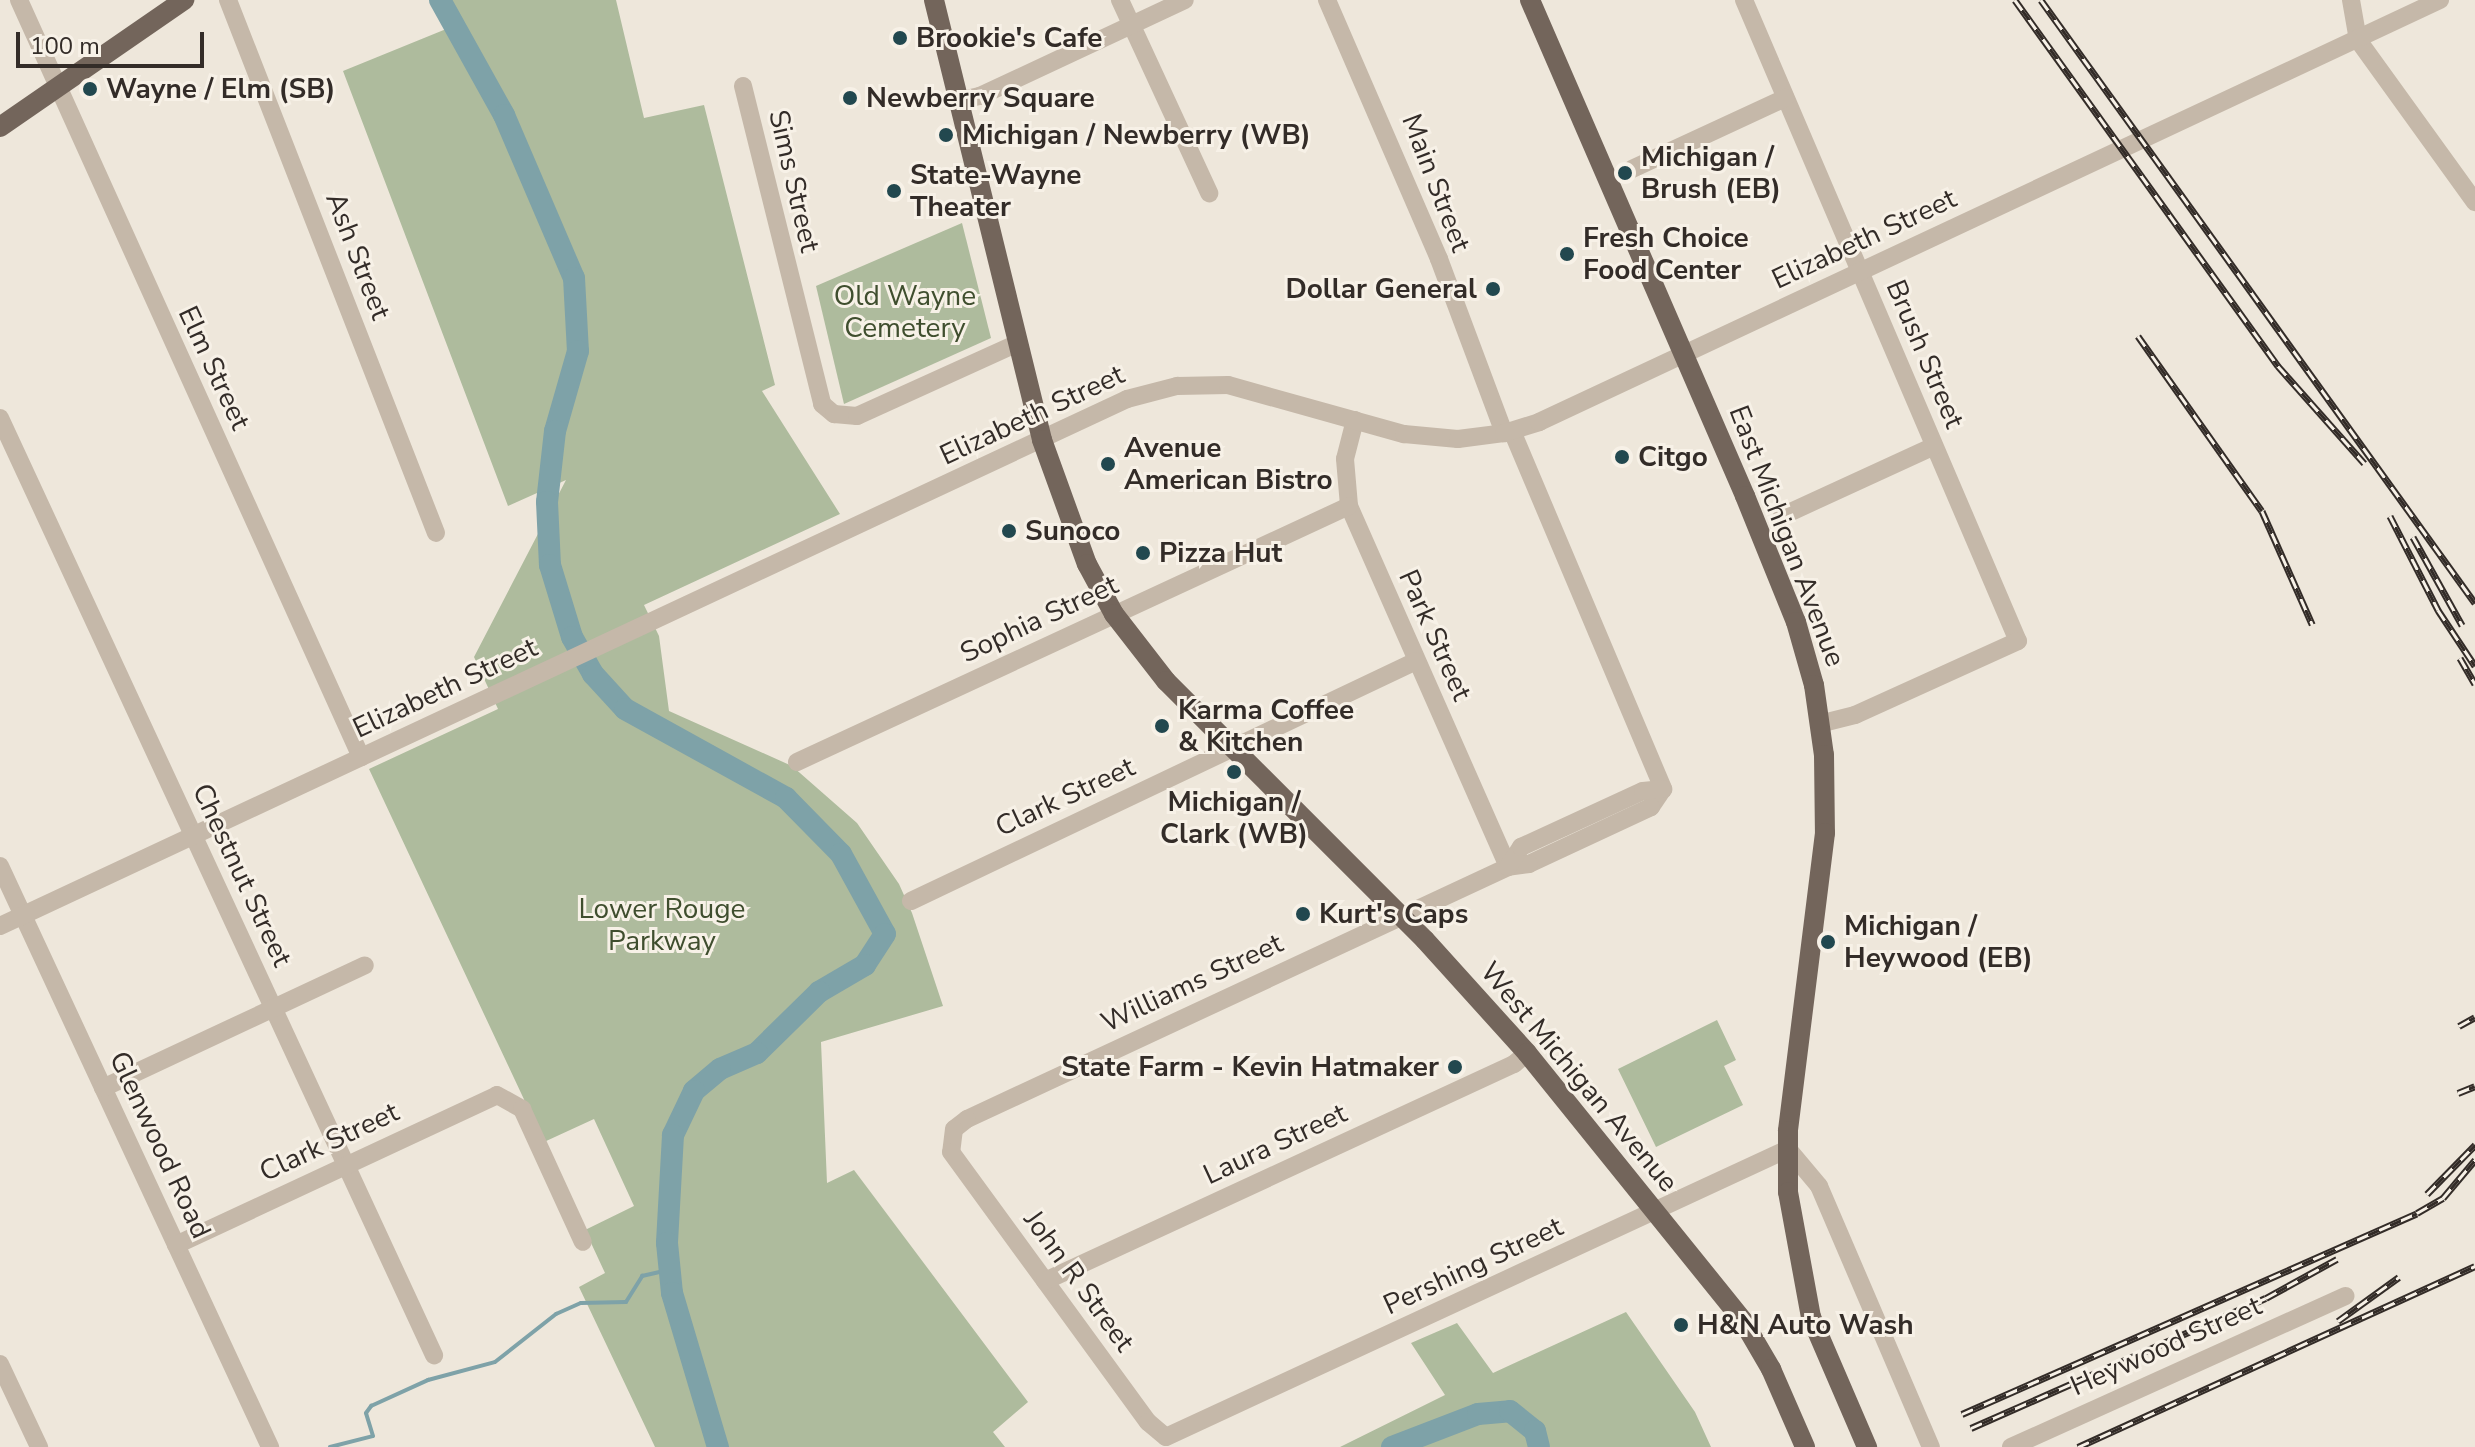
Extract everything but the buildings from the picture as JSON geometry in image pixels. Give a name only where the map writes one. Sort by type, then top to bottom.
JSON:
[{"type":"main road","points":[[0,127],[184,0]]},
{"type":"main road","name":"West Michigan Avenue","points":[[934,0],[1042,440],[1087,564],[1114,614],[1145,659],[1403,917],[1527,1053],[1743,1321],[1771,1369],[1805,1447]]},
{"type":"main road","name":"East Michigan Avenue","points":[[1530,0],[1685,354],[1796,622],[1820,724],[1825,833],[1788,1149],[1796,1258],[1811,1317],[1867,1447]]},
{"type":"street","name":"Elm Street","points":[[19,0],[56,88],[361,757]]},
{"type":"street","name":"Ash Street","points":[[228,0],[436,533]]},
{"type":"street","points":[[1120,0],[1209,193]]},
{"type":"street","points":[[958,101],[980,96],[1185,0]]},
{"type":"street","name":"Main Street","points":[[1327,0],[1439,259],[1508,432],[1663,789]]},
{"type":"street","name":"Brush Street","points":[[1744,0],[2018,641],[1855,715],[1820,724]]},
{"type":"street","points":[[2351,0],[2358,40],[2472,191]]},
{"type":"street","name":"Elizabeth Street","points":[[0,926],[1127,399],[1194,385],[1256,390],[1355,420],[1435,438],[1508,432],[1685,354],[2440,0]]},
{"type":"street","name":"Sims Street","points":[[743,86],[822,404],[834,414],[857,416],[1018,343]]},
{"type":"street","points":[[1632,169],[1785,98]]},
{"type":"street","name":"Chestnut Street","points":[[0,418],[434,1355]]},
{"type":"street","name":"Park Street","points":[[1355,420],[1345,459],[1349,506],[1508,867]]},
{"type":"street","points":[[1782,516],[1934,446]]},
{"type":"street","name":"Sophia Street","points":[[797,762],[1349,506]]},
{"type":"street","name":"Clark Street","points":[[911,901],[1416,661]]},
{"type":"street","name":"Williams Street","points":[[950,1138],[967,1119],[1508,867],[1521,847],[1643,791],[1663,789]]},
{"type":"street","name":"Glenwood Road","points":[[0,866],[270,1447]]},
{"type":"street","points":[[103,1088],[365,965]]},
{"type":"street","name":"Laura Street","points":[[1045,1281],[1514,1064],[1527,1053]]},
{"type":"street","name":"Clark Street","points":[[176,1245],[488,1097],[507,1096],[522,1109],[583,1242]]},
{"type":"street","name":"John R Street","points":[[950,1138],[958,1164],[1153,1428],[1166,1437],[1181,1432]]},
{"type":"street","points":[[1788,1149],[1819,1186],[1931,1447]]},
{"type":"street","name":"Pershing Street","points":[[1181,1432],[1788,1149]]},
{"type":"street","name":"Heywood Street","points":[[2011,1447],[2345,1296]]},
{"type":"street","points":[[0,1364],[39,1447]]},
{"type":"green space","name":"Lower Rouge Parkway","points":[[440,0],[616,0],[644,118],[704,105],[775,385],[762,391],[840,514],[644,605],[659,636],[669,711],[792,766],[857,823],[899,884],[912,913],[943,1006],[821,1042],[827,1183],[854,1170],[1028,1402],[993,1432],[1005,1447],[655,1447],[579,1287],[605,1273],[585,1230],[634,1206],[594,1119],[544,1142],[369,769],[498,709],[474,657],[566,480],[508,506],[343,71],[456,25]]},
{"type":"green space","name":"Old Wayne Cemetery","points":[[962,223],[991,338],[844,404],[816,286]]},
{"type":"green space","points":[[1717,1020],[1736,1060],[1724,1066],[1743,1105],[1656,1147],[1618,1069]]},
{"type":"green space","points":[[1626,1312],[1695,1412],[1711,1447],[1340,1447],[1445,1395],[1411,1343],[1457,1323],[1493,1373]]},
{"type":"waterway","points":[[440,0],[504,115],[574,278],[578,351],[555,431],[547,502],[550,565],[572,637],[593,674],[625,709],[786,798],[841,854],[885,934],[865,965],[819,992],[757,1053],[720,1069],[694,1091],[673,1135],[667,1243],[672,1293],[718,1447]]},
{"type":"waterway","points":[[330,1447],[373,1436],[366,1413],[371,1406],[428,1380],[495,1362],[556,1314],[581,1303],[626,1302],[642,1276],[669,1270]]},
{"type":"waterway","points":[[1392,1447],[1478,1414],[1510,1411],[1535,1431],[1539,1447]]},
{"type":"railway","points":[[2015,0],[2278,366],[2364,463]]},
{"type":"railway","points":[[2041,0],[2475,603]]},
{"type":"railway","points":[[2138,336],[2262,511],[2312,624]]},
{"type":"railway","points":[[2390,516],[2438,610],[2475,666]]},
{"type":"railway","points":[[2413,537],[2462,625]]},
{"type":"railway","points":[[2460,658],[2475,684]]},
{"type":"railway","points":[[2459,1026],[2475,1017]]},
{"type":"railway","points":[[2458,1093],[2475,1086]]},
{"type":"railway","points":[[2427,1194],[2475,1145]]},
{"type":"railway","points":[[1962,1414],[2417,1213],[2443,1198],[2475,1160]]},
{"type":"railway","points":[[1971,1428],[2266,1298],[2337,1259]]},
{"type":"railway","points":[[2078,1447],[2475,1266]]},
{"type":"railway","points":[[2338,1321],[2399,1277]]},
{"type":"place","name":"Brookie's Cafe","points":[[900,38]]},
{"type":"place","name":"Wayne / Elm (SB)","points":[[90,89]]},
{"type":"place","name":"Newberry Square","points":[[850,98]]},
{"type":"place","name":"Michigan / Newberry (WB)","points":[[946,135]]},
{"type":"place","name":"Michigan / Brush (EB)","points":[[1625,173]]},
{"type":"place","name":"State-Wayne Theater","points":[[894,191]]},
{"type":"place","name":"Fresh Choice Food Center","points":[[1567,254]]},
{"type":"place","name":"Dollar General","points":[[1493,289]]},
{"type":"place","name":"Citgo","points":[[1622,457]]},
{"type":"place","name":"Avenue American Bistro","points":[[1108,464]]},
{"type":"place","name":"Sunoco","points":[[1009,531]]},
{"type":"place","name":"Pizza Hut","points":[[1143,553]]},
{"type":"place","name":"Karma Coffee & Kitchen","points":[[1162,726]]},
{"type":"place","name":"Michigan / Clark (WB)","points":[[1234,772]]},
{"type":"place","name":"Kurt's Caps","points":[[1303,914]]},
{"type":"place","name":"Michigan / Heywood (EB)","points":[[1828,942]]},
{"type":"place","name":"State Farm - Kevin Hatmaker","points":[[1455,1067]]},
{"type":"place","name":"H&N Auto Wash","points":[[1681,1325]]}]
